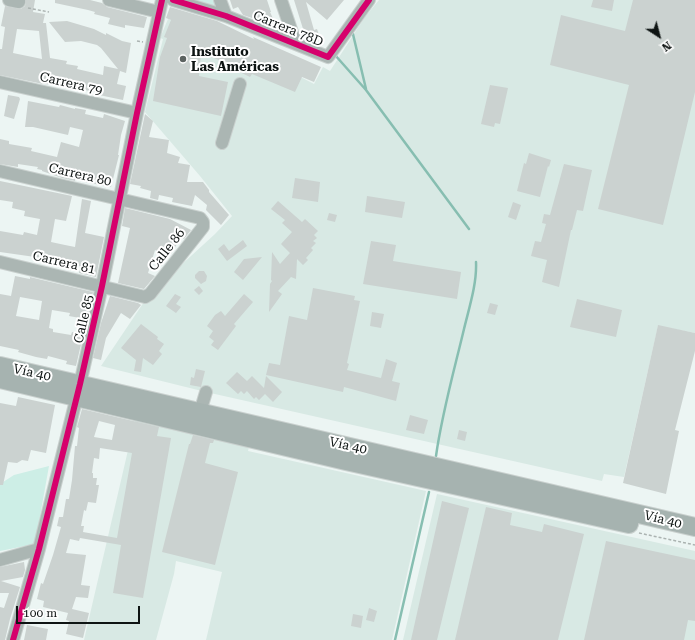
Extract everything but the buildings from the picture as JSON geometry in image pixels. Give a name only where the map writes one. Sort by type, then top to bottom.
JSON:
[{"type":"highway","name":"Vía 40","points":[[0,366],[78,391],[346,461],[607,512],[695,527]]},
{"type":"highway","name":"Vía 40","points":[[0,379],[200,412],[607,512],[695,538]]},
{"type":"street","points":[[109,0],[160,12]]},
{"type":"street","name":"Calle 85","points":[[13,640],[39,549],[78,391],[102,286],[137,113],[144,101],[162,0]]},
{"type":"street","name":"Carrera 78D","points":[[173,0],[226,16],[328,57],[369,0]]},
{"type":"street","points":[[220,0],[226,16]]},
{"type":"street","points":[[281,0],[296,44]]},
{"type":"street","name":"Carrera 79","points":[[0,82],[137,113]]},
{"type":"street","points":[[222,143],[240,84]]},
{"type":"street","name":"Carrera 80","points":[[0,171],[200,218]]},
{"type":"street","name":"Calle 86","points":[[146,297],[150,294],[203,226],[203,222],[200,218]]},
{"type":"street","name":"Carrera 81","points":[[0,262],[146,297]]},
{"type":"street","points":[[200,412],[206,392]]},
{"type":"street","points":[[0,560],[39,549]]},
{"type":"path","points":[[16,1],[22,6],[49,12]]},
{"type":"shaded area","points":[[379,0],[695,0],[695,333],[658,326],[624,477],[604,474],[602,481],[206,392],[101,366],[144,302],[232,216],[145,112],[163,39],[160,38],[168,19],[262,57],[314,84],[323,67],[330,71],[365,17]]},
{"type":"shaded area","points":[[135,420],[249,447],[248,451],[426,491],[392,640],[206,640],[222,572],[176,561],[174,574],[156,640],[84,640]]},
{"type":"shaded area","points":[[437,494],[695,551],[695,640],[403,640]]},
{"type":"green space","points":[[187,0],[217,0],[221,12]]},
{"type":"green space","points":[[49,466],[35,544],[0,551],[0,484],[14,475]]},
{"type":"waterway","points":[[352,30],[366,89]]},
{"type":"waterway","points":[[335,55],[366,90],[469,229]]},
{"type":"waterway","points":[[436,456],[445,408],[472,296],[476,262]]},
{"type":"waterway","points":[[395,640],[429,492]]},
{"type":"cycle path","points":[[13,640],[39,549],[80,384],[162,0]]},
{"type":"cycle path","points":[[173,0],[226,16],[328,57],[369,0]]},
{"type":"place","name":"Instituto Las Américas","points":[[183,59]]}]
